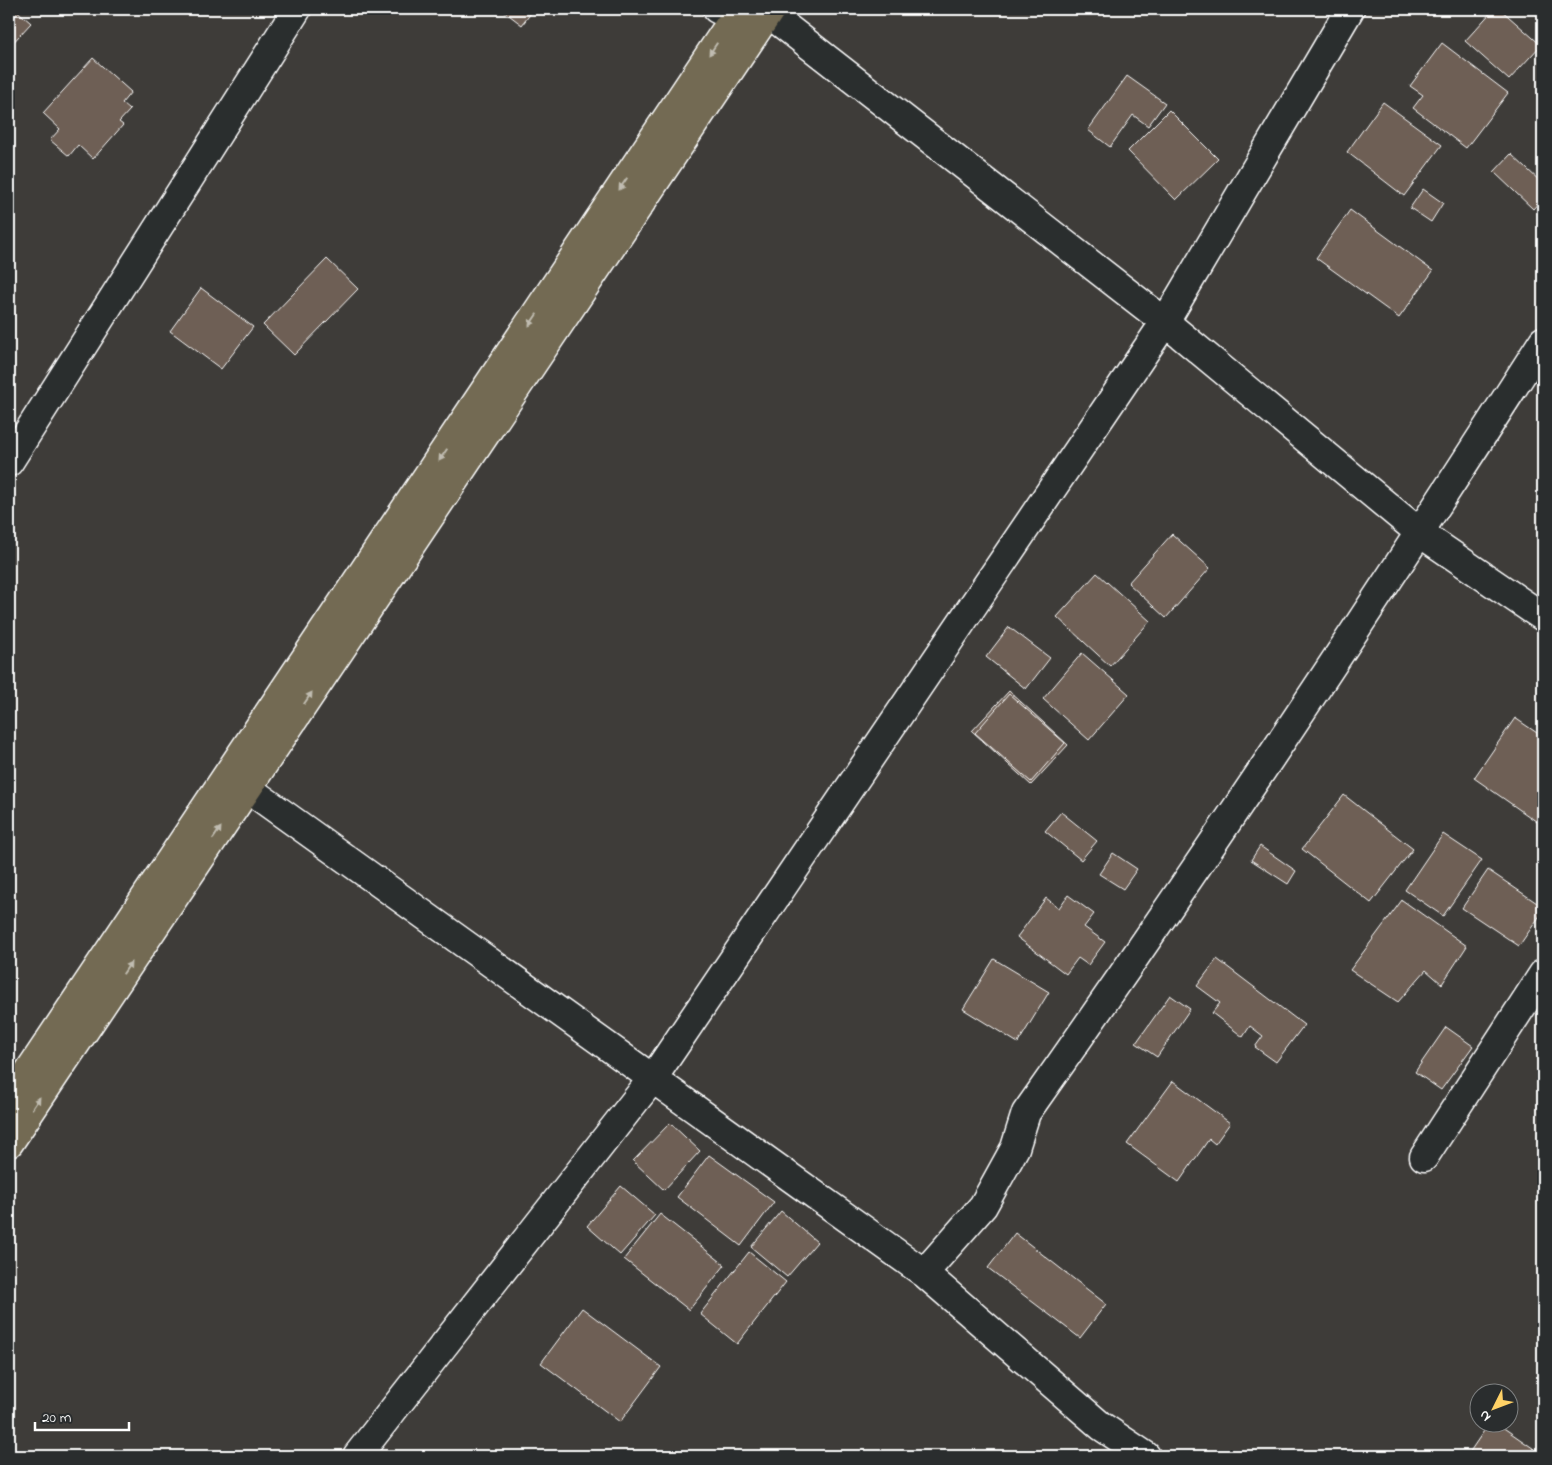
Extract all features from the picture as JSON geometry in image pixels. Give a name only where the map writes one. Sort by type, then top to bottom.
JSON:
[{"type":"main road","points":[[9,1101],[329,646],[770,11]]},
{"type":"main road","points":[[9,1143],[247,788],[329,646],[731,12]]},
{"type":"street","points":[[9,462],[297,9]]},
{"type":"street","points":[[357,1456],[653,1078],[1165,322],[1350,9]]},
{"type":"street","points":[[770,11],[1165,322],[1420,533],[1543,617]]},
{"type":"street","points":[[924,1274],[983,1206],[1015,1148],[1026,1113],[1276,750],[1420,533],[1543,341]]},
{"type":"street","points":[[247,788],[924,1274],[1101,1426],[1146,1456]]},
{"type":"street","points":[[1424,1157],[1543,974]]},
{"type":"building","points":[[9,9],[15,9],[31,23],[9,47]]},
{"type":"building","points":[[501,9],[534,9],[522,25]]},
{"type":"building","points":[[1494,9],[1500,9],[1541,45],[1509,80],[1465,41]]},
{"type":"building","points":[[1442,43],[1508,93],[1466,148],[1413,108],[1423,95],[1410,86]]},
{"type":"building","points":[[93,58],[131,92],[122,103],[130,110],[119,122],[123,125],[93,159],[78,145],[69,156],[50,140],[60,129],[43,113]]},
{"type":"building","points":[[1127,76],[1165,103],[1148,126],[1133,115],[1110,147],[1088,130]]},
{"type":"building","points":[[1383,102],[1442,145],[1404,196],[1347,152]]},
{"type":"building","points":[[1169,110],[1218,159],[1176,200],[1128,151]]},
{"type":"building","points":[[1511,154],[1543,184],[1543,198],[1533,209],[1494,172]]},
{"type":"building","points":[[1423,189],[1443,203],[1431,222],[1410,208]]},
{"type":"building","points":[[1350,210],[1433,271],[1399,318],[1316,258]]},
{"type":"building","points":[[327,259],[358,289],[294,355],[263,325]]},
{"type":"building","points":[[201,288],[253,327],[221,369],[170,331]]},
{"type":"building","points":[[1172,534],[1210,568],[1166,618],[1128,583]]},
{"type":"building","points":[[1097,573],[1150,621],[1110,666],[1057,617]]},
{"type":"building","points":[[1009,627],[1050,658],[1026,689],[986,657]]},
{"type":"building","points":[[1082,653],[1129,694],[1089,740],[1043,699]]},
{"type":"building","points":[[1009,691],[1068,745],[1031,785],[972,731]]},
{"type":"building","points":[[1009,694],[1065,743],[1031,782],[975,733]]},
{"type":"building","points":[[1515,718],[1543,737],[1543,826],[1474,778]]},
{"type":"building","points":[[1344,795],[1413,849],[1371,903],[1302,849]]},
{"type":"building","points":[[1061,812],[1097,841],[1081,860],[1045,831]]},
{"type":"building","points":[[1443,834],[1482,860],[1443,916],[1405,890]]},
{"type":"building","points":[[1260,846],[1296,871],[1288,884],[1251,860]]},
{"type":"building","points":[[1113,853],[1137,869],[1123,889],[1099,874]]},
{"type":"building","points":[[1488,870],[1543,907],[1543,911],[1519,946],[1462,908]]},
{"type":"building","points":[[1068,895],[1094,914],[1084,927],[1105,942],[1088,965],[1078,958],[1066,974],[1017,937],[1046,898],[1059,908]]},
{"type":"building","points":[[1402,900],[1467,946],[1442,984],[1426,970],[1398,1002],[1350,970]]},
{"type":"building","points":[[994,959],[1049,992],[1018,1043],[963,1009]]},
{"type":"building","points":[[1217,959],[1304,1025],[1276,1062],[1255,1047],[1263,1036],[1250,1026],[1243,1037],[1212,1013],[1220,1003],[1197,986]]},
{"type":"building","points":[[1170,995],[1190,1009],[1157,1057],[1136,1043]]},
{"type":"building","points":[[1446,1027],[1473,1046],[1441,1090],[1415,1072]]},
{"type":"building","points":[[1173,1081],[1230,1123],[1215,1144],[1209,1139],[1179,1182],[1127,1144]]},
{"type":"building","points":[[670,1123],[700,1151],[664,1190],[633,1161]]},
{"type":"building","points":[[709,1155],[774,1202],[741,1246],[677,1197]]},
{"type":"building","points":[[621,1186],[655,1215],[620,1255],[587,1226]]},
{"type":"building","points":[[781,1211],[817,1242],[787,1277],[751,1247]]},
{"type":"building","points":[[660,1214],[725,1265],[689,1310],[624,1259]]},
{"type":"building","points":[[1015,1233],[1106,1304],[1080,1338],[988,1268]]},
{"type":"building","points":[[749,1252],[786,1282],[737,1344],[700,1314]]},
{"type":"building","points":[[582,1308],[661,1367],[620,1422],[541,1363]]},
{"type":"building","points":[[1483,1432],[1509,1432],[1537,1451],[1534,1456],[1467,1456]]}]
